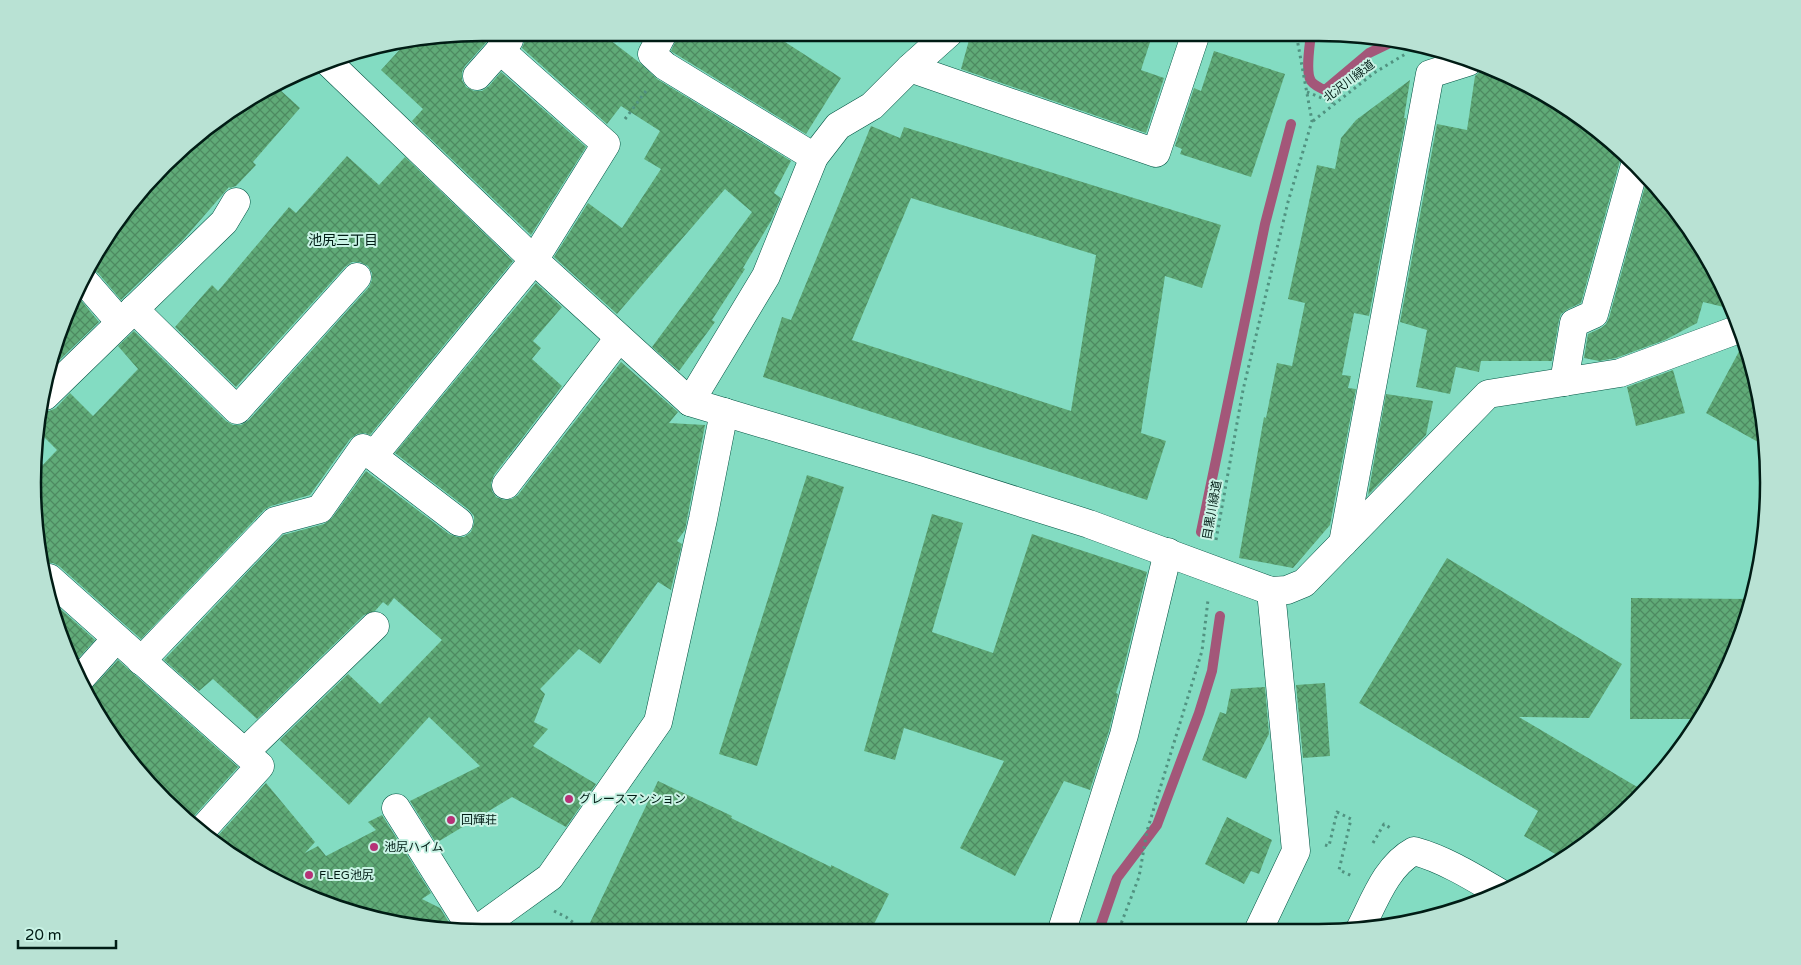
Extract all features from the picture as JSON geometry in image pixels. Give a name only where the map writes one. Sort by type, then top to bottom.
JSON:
[{"type":"street","points":[[373,456],[534,260],[606,144],[501,41],[477,76]]},
{"type":"street","points":[[659,41],[652,54],[665,66],[814,157]]},
{"type":"street","points":[[690,402],[766,276],[814,157],[838,126],[872,106],[940,41]]},
{"type":"street","points":[[910,68],[1156,152],[1193,41]]},
{"type":"street","points":[[1344,543],[1430,74],[1459,65]]},
{"type":"street","points":[[334,68],[534,260],[690,402],[1079,521],[1271,591],[1287,590],[1304,583],[1488,394],[1620,373],[1732,331]]},
{"type":"street","points":[[1564,382],[1574,323],[1594,314],[1633,172]]},
{"type":"street","points":[[51,390],[224,222],[236,202]]},
{"type":"street","points":[[89,284],[237,410],[357,277]]},
{"type":"street","points":[[506,486],[619,338]]},
{"type":"street","points":[[485,924],[550,877],[658,722],[703,518],[724,412]]},
{"type":"street","points":[[141,661],[275,521],[320,508],[363,448],[459,522]]},
{"type":"street","points":[[1064,924],[1124,735],[1168,552]]},
{"type":"street","points":[[53,581],[252,759]]},
{"type":"street","points":[[1261,924],[1296,851],[1271,591]]},
{"type":"street","points":[[206,826],[252,759],[375,626]]},
{"type":"street","points":[[85,674],[116,639]]},
{"type":"street","points":[[396,808],[469,924]]},
{"type":"street","points":[[1365,921],[1404,858],[1428,855],[1492,888]]},
{"type":"path","name":"目黒川緑道","points":[[1121,924],[1139,876],[1147,830],[1202,652],[1211,568],[1243,390],[1288,202],[1312,121],[1297,41]]},
{"type":"path","name":"北沢川緑道","points":[[1312,121],[1374,73],[1410,51]]},
{"type":"path","points":[[606,144],[665,66]]},
{"type":"path","points":[[1307,92],[1334,103]]},
{"type":"path","points":[[1322,844],[1329,846],[1337,812],[1351,819],[1339,870],[1354,877]]},
{"type":"path","points":[[1371,847],[1384,824],[1400,834],[1404,858]]},
{"type":"building","points":[[487,41],[462,72],[462,80],[466,87],[474,91],[482,91],[501,72],[586,147],[531,235],[412,121],[423,109],[381,70],[400,49],[454,42]]},
{"type":"building","points":[[524,41],[611,41],[657,79],[791,161],[774,193],[781,198],[771,221],[743,268],[745,269],[712,320],[715,322],[679,371],[652,347],[752,212],[725,189],[617,314],[554,257],[588,203],[622,228],[661,169],[644,159],[660,131],[621,106],[607,124],[522,48]]},
{"type":"building","points":[[675,41],[783,41],[841,78],[806,134],[671,51]]},
{"type":"building","points":[[969,41],[1150,41],[1141,70],[1164,78],[1146,133],[961,69]]},
{"type":"building","points":[[1214,51],[1285,74],[1251,177],[1180,154],[1182,149],[1175,146],[1194,88],[1201,91]]},
{"type":"building","points":[[1480,72],[1487,75],[1539,100],[1587,132],[1620,161],[1581,303],[1561,314],[1552,361],[1481,361],[1479,372],[1456,367],[1450,394],[1416,387],[1427,330],[1400,322],[1437,124],[1467,130],[1475,76]]},
{"type":"building","points":[[1410,80],[1404,118],[1406,118],[1369,316],[1354,313],[1342,375],[1351,376],[1348,388],[1356,389],[1330,525],[1293,568],[1239,558],[1264,417],[1266,418],[1277,363],[1292,366],[1305,303],[1288,299],[1317,165],[1335,169],[1341,138],[1356,120]]},
{"type":"building","points":[[281,90],[300,108],[253,162],[256,165],[236,186],[229,187],[183,240],[121,300],[95,271],[100,262],[132,214],[170,170],[214,132],[262,100]]},
{"type":"building","points":[[871,126],[900,138],[904,127],[1221,225],[1202,288],[1165,276],[1141,433],[1166,441],[1147,500],[763,377],[782,317],[791,320]],"holes":[[[911,198],[1096,255],[1071,411],[852,340]]]},
{"type":"building","points":[[347,156],[379,185],[405,157],[513,261],[370,435],[365,433],[357,434],[350,439],[310,495],[271,506],[264,510],[141,639],[59,566],[49,563],[42,511],[42,466],[57,450],[44,437],[47,411],[56,408],[70,393],[93,416],[138,369],[118,346],[134,331],[226,421],[233,425],[241,425],[249,420],[369,287],[372,273],[368,266],[360,262],[352,262],[345,267],[236,387],[175,327],[212,285],[218,291],[289,207],[296,213]]},
{"type":"building","points":[[1645,186],[1669,214],[1685,237],[1701,262],[1723,307],[1703,302],[1697,323],[1665,340],[1616,358],[1599,361],[1584,358],[1588,334],[1601,328],[1609,318]]},
{"type":"building","points":[[536,283],[562,307],[533,341],[541,348],[532,359],[562,386],[494,475],[491,483],[492,491],[496,497],[504,500],[512,499],[518,495],[621,362],[678,412],[669,423],[705,425],[685,530],[677,541],[682,544],[671,590],[658,582],[600,664],[579,649],[540,689],[545,694],[534,722],[548,729],[533,746],[596,784],[566,827],[512,797],[436,843],[410,801],[480,766],[429,717],[349,805],[280,740],[348,674],[380,704],[442,640],[394,598],[388,606],[383,602],[375,611],[364,615],[257,719],[213,679],[199,691],[164,660],[283,535],[324,524],[332,518],[366,471],[449,534],[464,537],[471,532],[474,516],[469,510],[395,453]]},
{"type":"building","points":[[81,300],[99,322],[58,361]]},
{"type":"building","points":[[1739,351],[1751,396],[1758,442],[1706,413]]},
{"type":"building","points":[[1673,370],[1685,413],[1636,426],[1627,387]]},
{"type":"building","points":[[1386,394],[1433,401],[1426,435],[1368,495]]},
{"type":"building","points":[[807,475],[844,487],[757,766],[719,754]]},
{"type":"building","points":[[932,514],[963,523],[932,632],[993,653],[1032,534],[1147,572],[1116,693],[1118,694],[1109,731],[1090,790],[1064,781],[1015,876],[960,848],[1004,761],[904,728],[895,760],[864,751]]},
{"type":"building","points":[[1447,558],[1622,664],[1589,718],[1519,717],[1638,787],[1587,833],[1556,854],[1524,836],[1538,811],[1359,703]]},
{"type":"building","points":[[1631,598],[1744,599],[1726,651],[1714,678],[1691,719],[1630,719]]},
{"type":"building","points":[[60,608],[95,640],[78,658]]},
{"type":"building","points":[[118,660],[238,767],[194,816],[170,795],[132,751],[92,688]]},
{"type":"building","points":[[1325,683],[1330,756],[1303,758],[1296,685]]},
{"type":"building","points":[[1265,687],[1269,734],[1246,779],[1202,760],[1220,712],[1226,714],[1231,689]]},
{"type":"building","points":[[658,781],[889,894],[874,924],[589,924]]},
{"type":"building","points":[[266,783],[315,842],[305,853],[318,846],[326,856],[376,830],[368,822],[382,815],[431,893],[422,899],[440,908],[449,922],[368,909],[314,890],[262,865],[218,836]]},
{"type":"building","points":[[1227,817],[1272,840],[1259,874],[1251,871],[1244,884],[1205,864]]},
{"type":"waterway","points":[[1310,41],[1308,58],[1309,77],[1314,84],[1325,90],[1369,53],[1383,46]]},
{"type":"waterway","points":[[1201,532],[1265,224],[1291,124]]},
{"type":"waterway","points":[[1101,924],[1117,878],[1157,825],[1199,713],[1212,671],[1220,616]]},
{"type":"place","name":"グレースマンション","points":[[569,799]]},
{"type":"place","name":"回輝荘","points":[[451,820]]},
{"type":"place","name":"池尻ハイム","points":[[374,847]]},
{"type":"place","name":"FLEG池尻","points":[[309,875]]},
{"type":"district","name":"池尻三丁目","points":[[343,240]]}]
